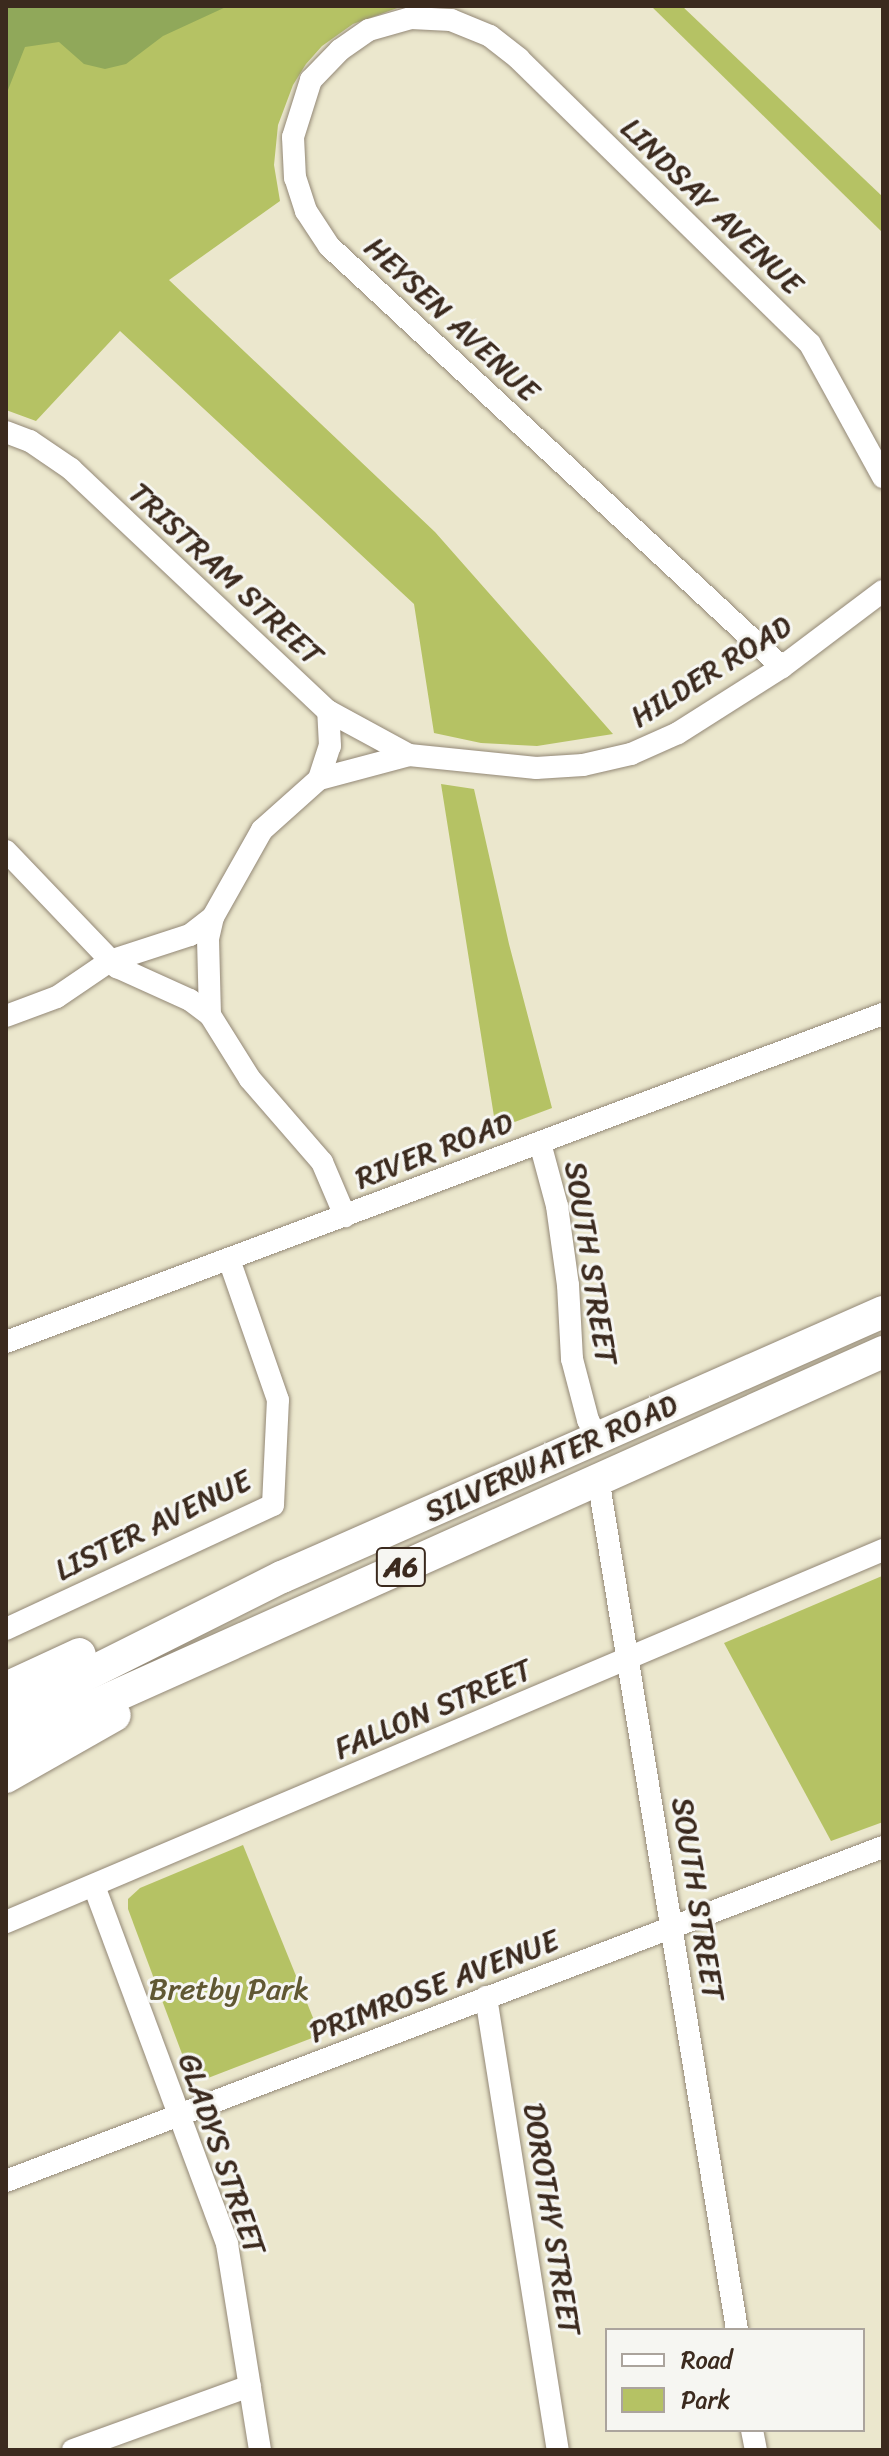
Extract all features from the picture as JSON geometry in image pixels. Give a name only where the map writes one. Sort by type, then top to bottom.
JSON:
[{"type":"highway","name":"SILVERWATER ROAD","points":[[6,1715],[282,1577],[883,1312]]},
{"type":"highway","name":"SILVERWATER ROAD","points":[[6,1745],[883,1352]]},
{"type":"highway","points":[[6,1688],[238,1583],[282,1577]]},
{"type":"highway","points":[[6,1777],[104,1722],[204,1656]]},
{"type":"street","name":"HEYSEN AVENUE","points":[[451,20],[411,18],[369,30],[340,50],[311,80],[293,137],[295,178],[306,211],[329,246],[782,667]]},
{"type":"street","name":"LINDSAY AVENUE","points":[[451,20],[490,36],[519,59],[810,344],[883,477]]},
{"type":"street","name":"TRISTRAM STREET","points":[[6,432],[30,441],[71,469],[328,711],[409,755]]},
{"type":"street","name":"HILDER ROAD","points":[[6,1016],[57,997],[110,961],[170,944],[213,917],[262,830],[319,779],[409,755],[536,768],[595,763],[631,754],[678,733],[782,667],[883,591]]},
{"type":"street","points":[[319,779],[330,746],[328,711]]},
{"type":"street","points":[[6,851],[110,961],[129,974],[190,1000],[210,1015],[250,1079],[322,1162],[345,1216]]},
{"type":"street","points":[[210,1015],[208,939],[213,917]]},
{"type":"street","name":"RIVER ROAD","points":[[6,1342],[883,1014]]},
{"type":"street","name":"SOUTH STREET","points":[[540,1143],[557,1206],[568,1285],[572,1359],[588,1420],[597,1438]]},
{"type":"street","name":"LISTER AVENUE","points":[[6,1629],[273,1505],[278,1400],[229,1259]]},
{"type":"street","name":"SOUTH STREET","points":[[598,1478],[737,2328]]},
{"type":"street","name":"FALLON STREET","points":[[6,1922],[883,1550]]},
{"type":"street","name":"PRIMROSE AVENUE","points":[[6,2181],[883,1847]]},
{"type":"street","name":"GLADYS STREET","points":[[94,1886],[227,2244],[260,2450]]},
{"type":"street","name":"DOROTHY STREET","points":[[486,1997],[558,2450]]},
{"type":"street","points":[[73,2450],[250,2386]]},
{"type":"green space","points":[[6,6],[403,6],[353,24],[322,46],[306,64],[293,85],[278,125],[274,165],[280,201],[169,280],[435,532],[613,734],[537,746],[481,743],[434,733],[414,604],[120,331],[36,421],[6,410]]},
{"type":"green space","points":[[6,6],[228,6],[163,36],[126,64],[105,69],[84,64],[59,42],[25,47],[6,95]]},
{"type":"green space","points":[[651,6],[682,6],[883,197],[883,233]]},
{"type":"green space","points":[[441,784],[474,789],[509,944],[552,1108],[496,1129]]},
{"type":"green space","points":[[882,1576],[883,1822],[831,1841],[724,1643]]},
{"type":"green space","name":"Bretby Park","points":[[243,1845],[320,2035],[208,2078],[198,2078],[188,2070],[128,1909],[128,1899],[140,1888]]}]
